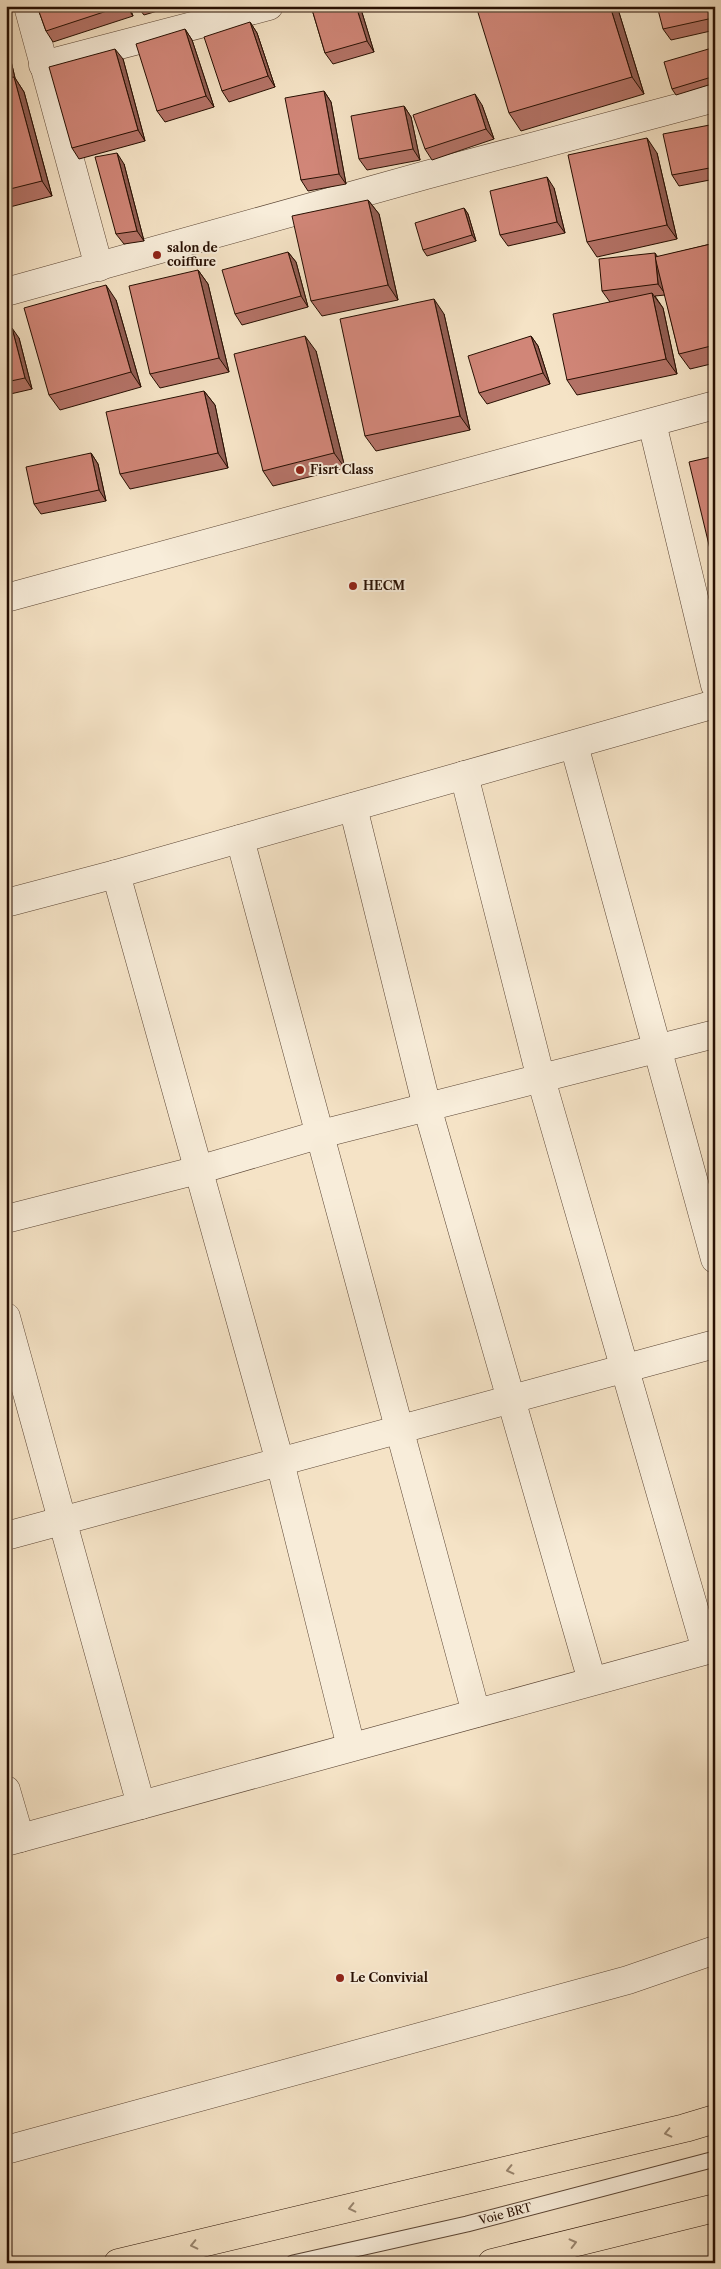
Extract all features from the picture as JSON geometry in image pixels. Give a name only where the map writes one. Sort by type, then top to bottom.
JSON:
[{"type":"main road","points":[[118,2263],[685,2128],[715,2119]]},
{"type":"main road","points":[[492,2263],[715,2208]]},
{"type":"street","points":[[28,6],[99,267]]},
{"type":"street","points":[[43,65],[259,7]]},
{"type":"street","points":[[6,292],[416,178],[715,98]]},
{"type":"street","points":[[6,598],[715,405]]},
{"type":"street","points":[[652,423],[715,685]]},
{"type":"street","points":[[6,902],[116,874],[715,704]]},
{"type":"street","points":[[574,745],[715,1259]]},
{"type":"street","points":[[6,1790],[13,1840],[711,1649],[624,1368],[541,1079],[464,775]]},
{"type":"street","points":[[353,807],[427,1107],[592,1681]]},
{"type":"street","points":[[240,838],[476,1713]]},
{"type":"street","points":[[116,874],[280,1462],[351,1748]]},
{"type":"street","points":[[6,1219],[198,1170],[321,1134],[715,1034]]},
{"type":"street","points":[[6,1317],[141,1805]]},
{"type":"street","points":[[6,1536],[715,1344]]},
{"type":"street","points":[[6,2150],[628,1980],[715,1950]]},
{"type":"lane","name":"Voie BRT","points":[[293,2263],[467,2224],[715,2159]]},
{"type":"building","points":[[37,6],[122,6],[46,31]]},
{"type":"building","points":[[311,6],[356,6],[367,41],[325,53]]},
{"type":"building","points":[[476,6],[610,6],[632,77],[509,113]]},
{"type":"building","points":[[657,6],[711,6],[713,18],[663,29]]},
{"type":"building","points":[[250,22],[268,76],[222,91],[204,37]]},
{"type":"building","points":[[185,29],[206,96],[157,111],[136,44]]},
{"type":"building","points":[[712,48],[715,55],[715,76],[672,89],[664,62]]},
{"type":"building","points":[[115,49],[138,130],[72,148],[49,67]]},
{"type":"building","points":[[14,77],[42,181],[6,190],[6,79]]},
{"type":"building","points":[[324,91],[339,174],[301,180],[285,98]]},
{"type":"building","points":[[475,94],[486,129],[425,149],[413,115]]},
{"type":"building","points":[[404,106],[413,149],[359,159],[351,116]]},
{"type":"building","points":[[715,124],[715,167],[672,175],[663,134]]},
{"type":"building","points":[[647,138],[667,225],[587,242],[568,155]]},
{"type":"building","points":[[117,153],[137,231],[116,234],[95,157]]},
{"type":"building","points":[[547,177],[557,222],[500,235],[490,191]]},
{"type":"building","points":[[368,200],[388,285],[311,301],[292,216]]},
{"type":"building","points":[[464,208],[472,235],[423,250],[415,223]]},
{"type":"building","points":[[715,243],[715,345],[679,354],[655,257]]},
{"type":"building","points":[[288,252],[301,296],[235,314],[222,270]]},
{"type":"building","points":[[655,253],[658,284],[602,291],[599,259]]},
{"type":"building","points":[[198,270],[219,358],[150,374],[129,286]]},
{"type":"building","points":[[106,285],[131,372],[49,395],[24,308]]},
{"type":"building","points":[[652,293],[666,359],[567,380],[553,314]]},
{"type":"building","points":[[434,299],[460,416],[365,436],[340,319]]},
{"type":"building","points":[[12,328],[25,378],[6,382],[6,329]]},
{"type":"building","points":[[305,336],[334,453],[263,471],[234,354]]},
{"type":"building","points":[[531,336],[543,373],[479,393],[468,356]]},
{"type":"building","points":[[204,391],[218,453],[120,474],[106,412]]},
{"type":"building","points":[[91,453],[99,490],[34,504],[26,467]]},
{"type":"building","points":[[715,456],[715,570],[689,462]]},
{"type":"place","name":"salon de coiffure","points":[[157,255]]},
{"type":"place","name":"Fisrt Class","points":[[300,470]]},
{"type":"place","name":"HECM","points":[[353,586]]},
{"type":"place","name":"Le Convivial","points":[[340,1978]]}]
